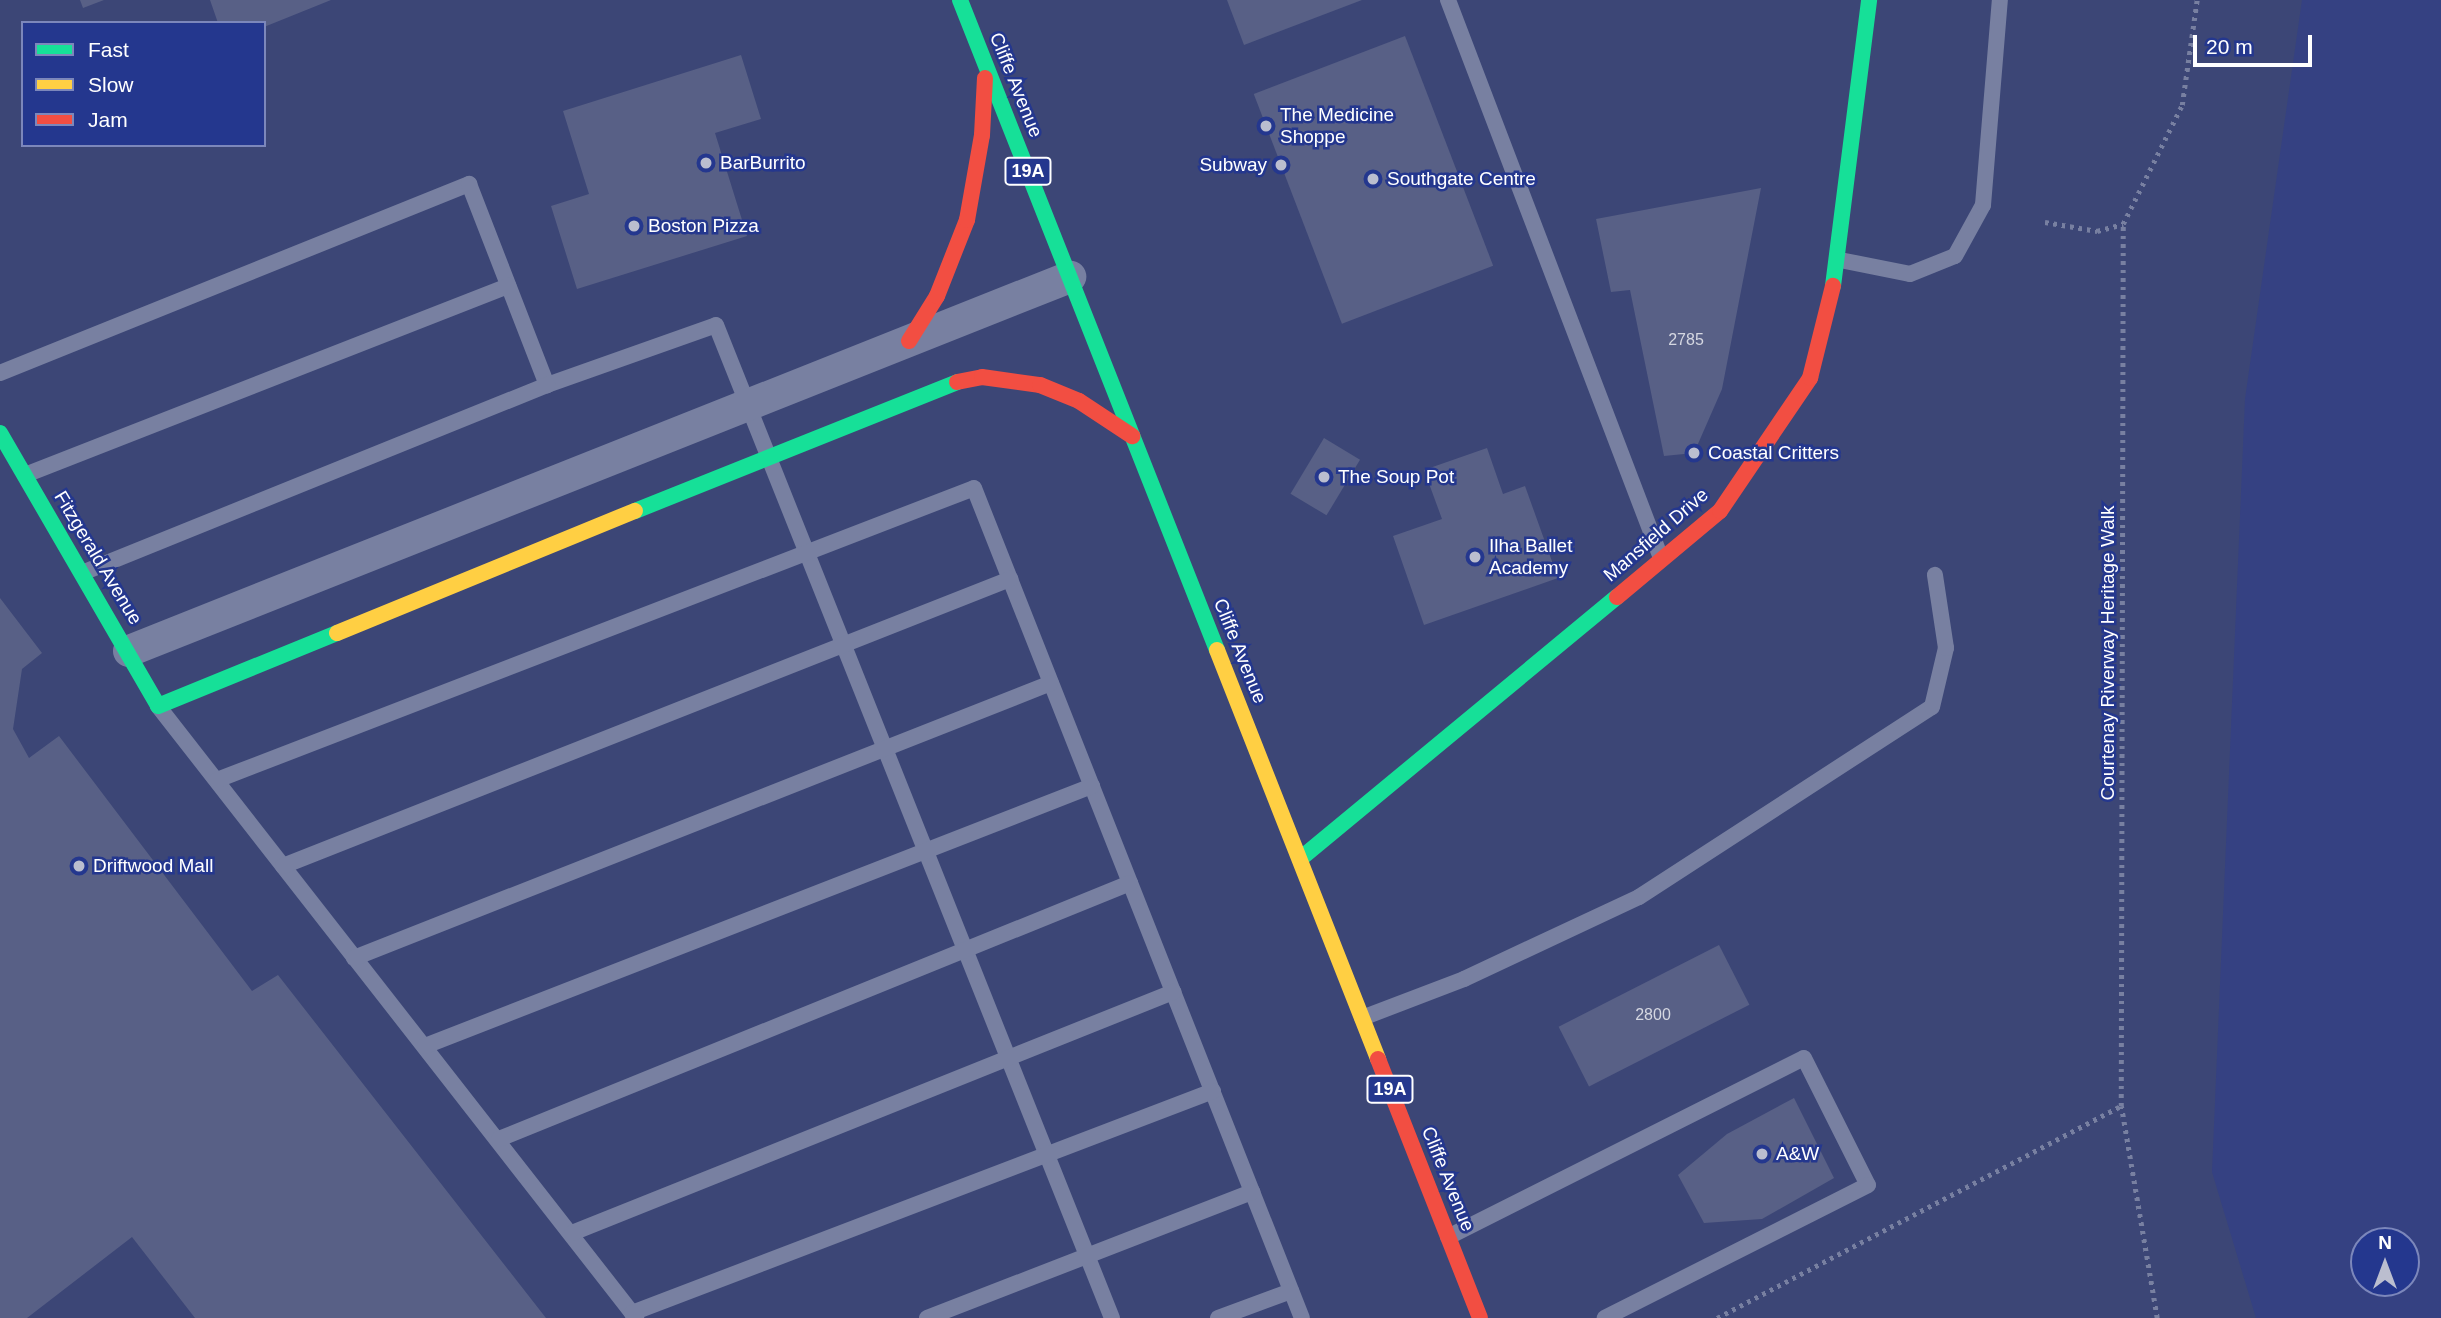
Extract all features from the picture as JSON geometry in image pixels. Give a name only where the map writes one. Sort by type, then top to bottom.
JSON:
[{"type":"street","name":"Cliffe Avenue","points":[[960,0],[1480,1318]]},
{"type":"street","name":"Mansfield Drive","points":[[1300,859],[1720,511],[1810,378],[1840,260],[1869,0]]},
{"type":"street","points":[[909,341],[937,296],[967,220],[982,135],[986,65]]},
{"type":"street","points":[[129,651],[1070,277]]},
{"type":"street","points":[[158,706],[768,454],[950,383],[982,377],[1040,385],[1069,397],[1132,436]]},
{"type":"street","name":"Fitzgerald Avenue","points":[[0,433],[129,651],[158,706]]},
{"type":"lane","points":[[1448,0],[1662,560]]},
{"type":"lane","points":[[1840,260],[1910,274],[1955,256],[1983,205],[2000,0]]},
{"type":"lane","points":[[0,373],[469,184],[547,385]]},
{"type":"lane","points":[[25,475],[508,286]]},
{"type":"lane","points":[[82,573],[547,385],[716,325],[1112,1318]]},
{"type":"lane","points":[[217,780],[807,550],[974,488],[1302,1318]]},
{"type":"lane","points":[[1362,1018],[1464,979],[1639,897],[1932,707],[1946,648],[1935,575]]},
{"type":"lane","points":[[283,866],[843,642],[1010,579]]},
{"type":"lane","points":[[354,958],[884,745],[1051,683]]},
{"type":"lane","points":[[158,706],[499,1139],[634,1316],[1213,1091]]},
{"type":"lane","points":[[425,1046],[1092,786]]},
{"type":"lane","points":[[499,1139],[1130,883]]},
{"type":"lane","points":[[572,1233],[1174,992]]},
{"type":"lane","points":[[1448,1237],[1804,1058],[1868,1185],[1605,1318]]},
{"type":"lane","points":[[927,1318],[1252,1192]]},
{"type":"lane","points":[[1218,1318],[1291,1290]]},
{"type":"path","name":"Courtenay Riverway Heritage Walk","points":[[2157,1318],[2121,1106],[2123,224],[2182,105],[2197,0]]},
{"type":"path","points":[[2045,222],[2097,231],[2123,224]]},
{"type":"path","points":[[1717,1318],[2121,1106]]},
{"type":"water","points":[[2302,0],[2441,0],[2441,1318],[2256,1318],[2212,1172],[2245,399]]},
{"type":"building","points":[[80,0],[104,0],[83,8]]},
{"type":"building","points":[[210,0],[331,0],[266,26],[266,21],[217,21]]},
{"type":"building","points":[[1227,0],[1362,0],[1244,45]]},
{"type":"building","name":"Southgate Centre","points":[[1405,36],[1493,266],[1342,324],[1254,94]]},
{"type":"building","points":[[741,55],[761,119],[715,133],[747,236],[577,289],[551,206],[589,194],[563,111]]},
{"type":"building","points":[[1761,188],[1722,389],[1694,453],[1664,456],[1630,290],[1611,292],[1596,219]]},
{"type":"building","name":"The Soup Pot","points":[[1324,438],[1360,460],[1327,515],[1291,494]]},
{"type":"building","name":"Ilha Ballet Academy","points":[[1487,448],[1503,494],[1525,486],[1558,578],[1424,625],[1393,536],[1442,519],[1424,470]]},
{"type":"building","name":"Driftwood Mall","points":[[0,598],[42,653],[22,669],[13,729],[29,758],[59,736],[252,991],[278,975],[546,1318],[195,1318],[132,1237],[27,1318],[0,1318]]},
{"type":"building","points":[[1719,945],[1749,1005],[1589,1086],[1559,1027]]},
{"type":"building","name":"A&W","points":[[1794,1098],[1834,1178],[1762,1219],[1704,1223],[1678,1175],[1727,1134]]},
{"type":"traffic: fast","points":[[960,0],[1217,650]]},
{"type":"traffic: fast","points":[[1833,286],[1869,0]]},
{"type":"traffic: fast","points":[[635,511],[957,382]]},
{"type":"traffic: fast","points":[[0,433],[158,706],[337,633]]},
{"type":"traffic: fast","points":[[1300,859],[1617,597]]},
{"type":"traffic: slow","points":[[337,633],[635,511]]},
{"type":"traffic: slow","points":[[1217,650],[1378,1059]]},
{"type":"traffic: jam","points":[[909,341],[937,296],[967,220],[982,135],[985,78]]},
{"type":"traffic: jam","points":[[1617,597],[1720,511],[1810,378],[1833,286]]},
{"type":"traffic: jam","points":[[957,382],[982,377],[1040,385],[1079,401],[1132,436]]},
{"type":"traffic: jam","points":[[1378,1059],[1480,1318]]},
{"type":"place","name":"The Medicine Shoppe","points":[[1266,126]]},
{"type":"place","name":"BarBurrito","points":[[706,163]]},
{"type":"place","name":"Subway","points":[[1281,165]]},
{"type":"place","name":"Southgate Centre","points":[[1373,179]]},
{"type":"place","name":"Boston Pizza","points":[[634,226]]},
{"type":"place","name":"Coastal Critters","points":[[1694,453]]},
{"type":"place","name":"The Soup Pot","points":[[1324,477]]},
{"type":"place","name":"Ilha Ballet Academy","points":[[1475,557]]},
{"type":"place","name":"Driftwood Mall","points":[[79,866]]},
{"type":"place","name":"A&W","points":[[1762,1154]]}]
